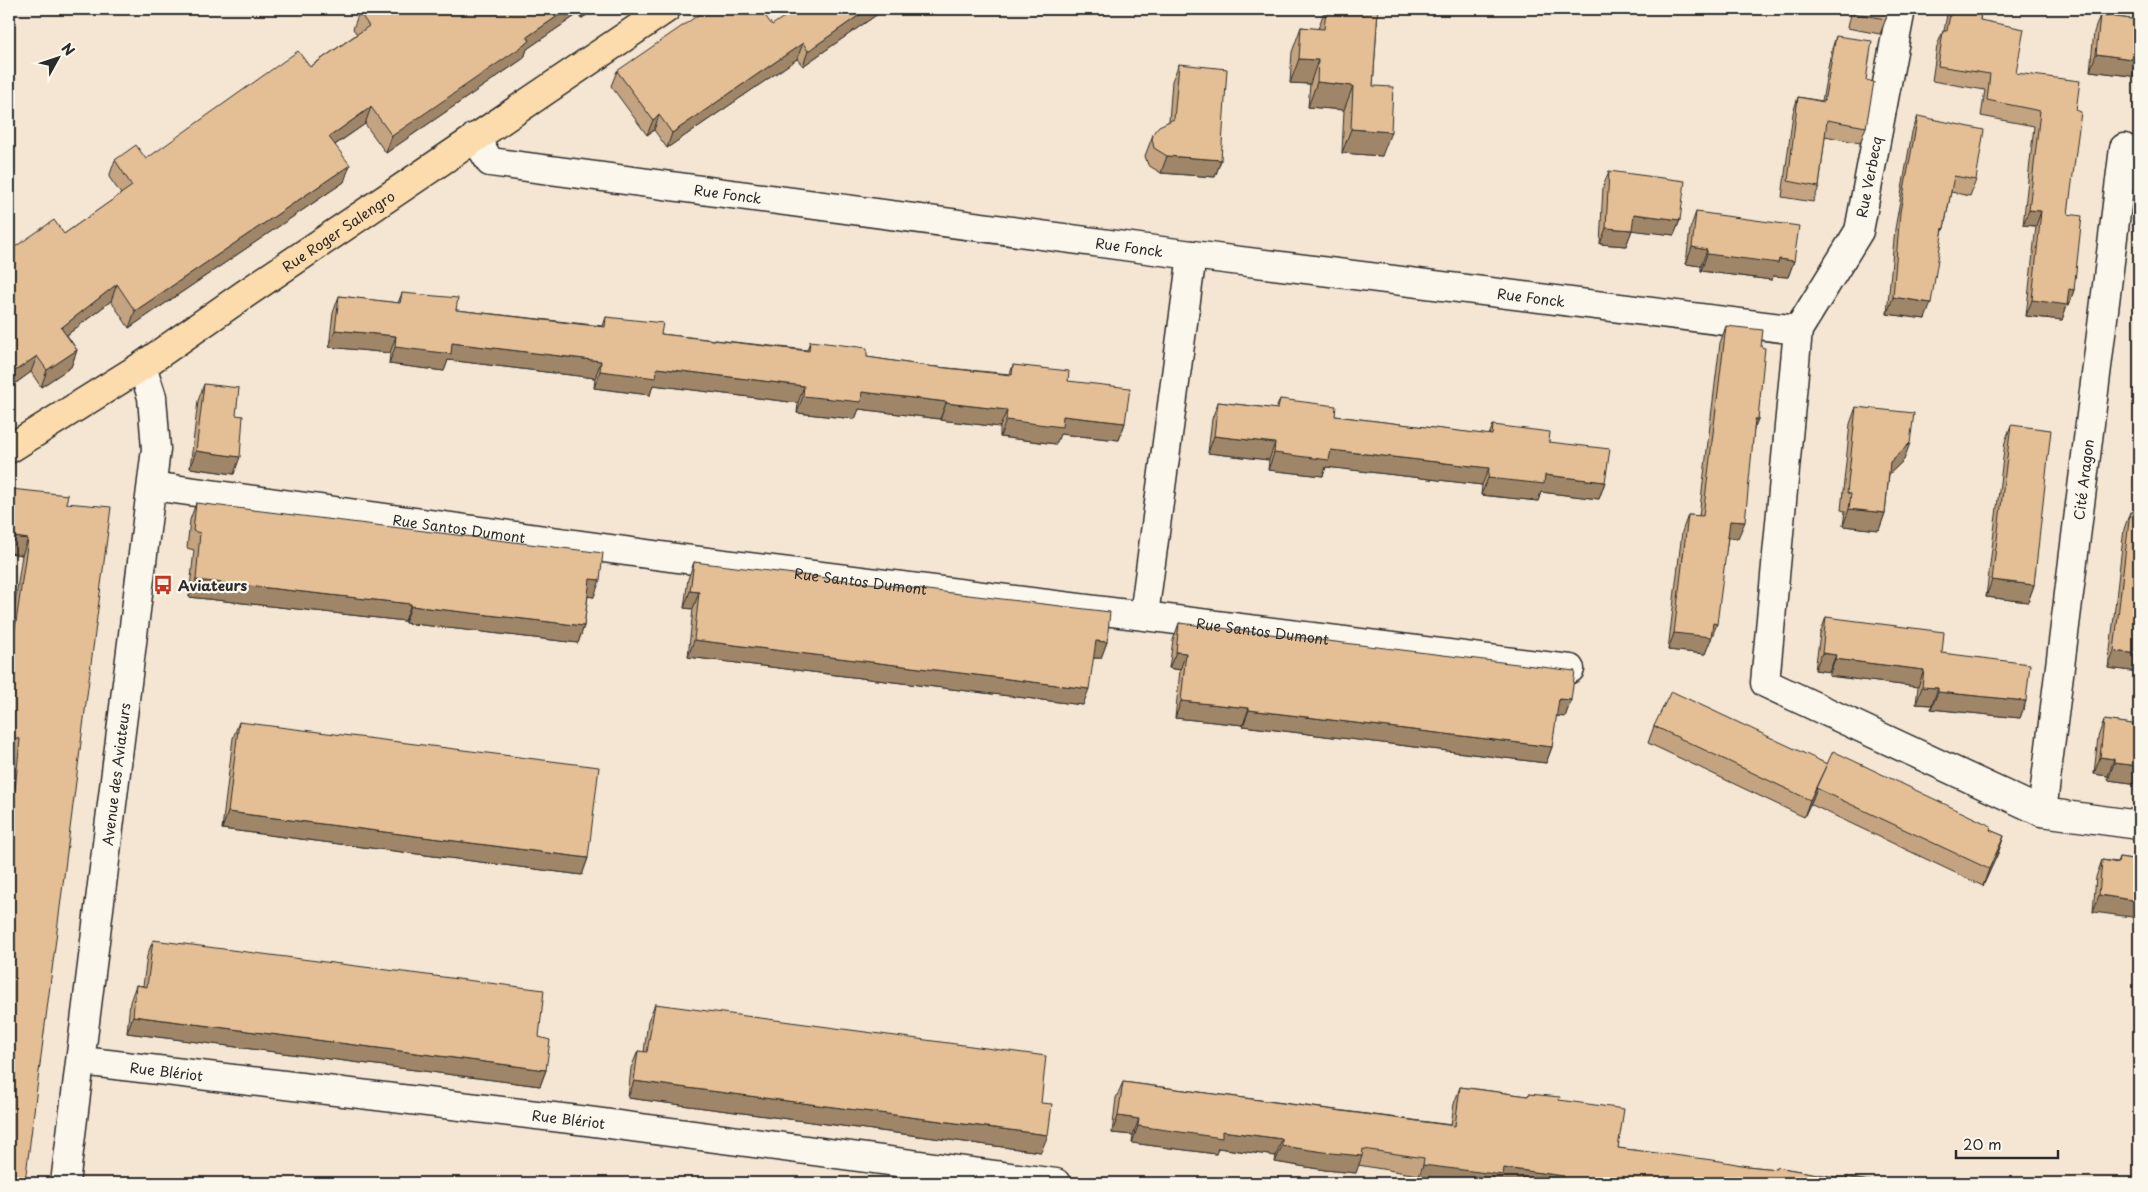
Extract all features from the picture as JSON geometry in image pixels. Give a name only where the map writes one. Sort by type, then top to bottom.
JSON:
[{"type":"main road","name":"Rue Roger Salengro","points":[[9,450],[142,366],[475,137],[666,9]]},
{"type":"street","name":"Rue Verbecq","points":[[1798,330],[1859,231],[1900,9]]},
{"type":"street","name":"Rue Fonck","points":[[475,137],[490,162],[1192,254],[1798,330]]},
{"type":"street","name":"Cité Aragon","points":[[2042,812],[2124,148]]},
{"type":"street","points":[[1144,616],[1192,254]]},
{"type":"street","points":[[1798,330],[1765,683],[2042,812],[2139,825]]},
{"type":"street","name":"Avenue des Aviateurs","points":[[66,1183],[156,449],[152,397],[142,366]]},
{"type":"street","name":"Rue Santos Dumont","points":[[152,486],[669,557],[1570,669]]},
{"type":"street","name":"Rue Blériot","points":[[82,1061],[577,1120],[1056,1183]]},
{"type":"building","points":[[364,9],[568,9],[527,37],[530,41],[392,136],[371,107],[329,137],[350,165],[135,311],[117,284],[61,328],[77,350],[47,370],[37,356],[9,375],[9,245],[12,249],[54,220],[64,234],[132,186],[115,160],[136,145],[146,159],[298,51],[310,67],[369,26],[359,12]]},
{"type":"building","points":[[707,9],[760,9],[772,25],[796,9],[868,9],[808,51],[803,43],[672,133],[659,115],[653,120],[617,71]]},
{"type":"building","points":[[1326,9],[1378,9],[1373,86],[1393,87],[1391,132],[1351,129],[1353,86],[1317,82],[1318,60],[1299,59],[1301,27],[1324,29]]},
{"type":"building","points":[[1853,9],[1888,9],[1886,19],[1852,13]]},
{"type":"building","points":[[1951,9],[1981,9],[1980,20],[2024,29],[2016,73],[2080,81],[2076,110],[2081,112],[2068,214],[2082,216],[2074,290],[2069,289],[2067,305],[2032,300],[2041,211],[2029,210],[2040,111],[1987,100],[1990,74],[1938,66],[1943,31],[1947,31]]},
{"type":"building","points":[[2100,15],[2139,20],[2139,60],[2096,54]]},
{"type":"building","points":[[1836,36],[1872,41],[1866,80],[1874,82],[1866,127],[1827,120],[1819,187],[1788,181],[1798,97],[1824,102]]},
{"type":"building","points":[[1179,64],[1227,69],[1221,160],[1167,156],[1154,148],[1152,139],[1154,132],[1159,126],[1174,119]]},
{"type":"building","points":[[1918,116],[1984,130],[1976,180],[1954,176],[1943,228],[1931,303],[1893,297],[1900,212]]},
{"type":"building","points":[[1609,171],[1685,181],[1680,220],[1634,214],[1632,230],[1606,228]]},
{"type":"building","points":[[1696,212],[1799,226],[1794,261],[1779,259],[1778,263],[1707,254],[1707,250],[1692,247]]},
{"type":"building","points":[[402,293],[458,298],[456,310],[605,327],[606,317],[663,323],[661,334],[809,351],[810,341],[867,348],[867,357],[927,366],[1012,375],[1013,365],[1069,371],[1068,381],[1130,388],[1125,423],[1063,416],[1062,427],[1006,420],[1007,410],[862,392],[861,402],[803,396],[804,386],[657,368],[656,378],[600,371],[601,361],[452,343],[451,354],[395,347],[396,336],[335,330],[339,296],[400,303]]},
{"type":"building","points":[[1726,326],[1763,330],[1761,347],[1765,348],[1758,419],[1755,419],[1745,522],[1730,521],[1717,624],[1713,623],[1711,637],[1674,633],[1688,515],[1703,516]]},
{"type":"building","points":[[204,384],[239,388],[236,415],[243,416],[240,457],[196,451]]},
{"type":"building","points":[[1280,399],[1336,406],[1335,416],[1492,435],[1493,425],[1550,432],[1549,442],[1610,449],[1605,482],[1545,475],[1544,484],[1488,478],[1489,468],[1331,450],[1329,460],[1274,453],[1275,443],[1214,436],[1218,402],[1278,409]]},
{"type":"building","points":[[1856,407],[1914,413],[1910,443],[1890,462],[1885,513],[1849,509],[1851,494],[1847,493]]},
{"type":"building","points":[[2011,425],[2051,430],[2034,585],[1992,580]]},
{"type":"building","points":[[11,489],[68,495],[66,503],[111,507],[25,1182],[9,1180],[9,790],[15,790],[20,739],[9,737],[9,661],[28,539],[9,536]]},
{"type":"building","points":[[196,503],[603,553],[600,580],[590,579],[584,626],[196,580],[200,533],[193,531]]},
{"type":"building","points":[[2130,512],[2139,513],[2139,654],[2114,651]]},
{"type":"building","points":[[694,562],[1110,612],[1107,642],[1096,641],[1089,689],[694,640],[699,592],[690,591]]},
{"type":"building","points":[[1826,617],[1944,632],[1942,653],[2030,664],[2026,701],[1938,692],[1938,688],[1922,687],[1924,670],[1835,659],[1836,655],[1822,653]]},
{"type":"building","points":[[1179,623],[1575,671],[1571,700],[1559,699],[1552,747],[1181,701],[1186,653],[1176,652]]},
{"type":"building","points":[[1671,691],[1827,764],[1810,800],[1654,726]]},
{"type":"building","points":[[2104,720],[2139,725],[2139,766],[2114,763],[2114,759],[2100,757]]},
{"type":"building","points":[[239,722],[599,767],[588,858],[228,812]]},
{"type":"building","points":[[1833,751],[1991,826],[1990,830],[2004,836],[1989,869],[1816,788]]},
{"type":"building","points":[[2119,857],[2139,860],[2139,901],[2099,895],[2102,860],[2118,863]]},
{"type":"building","points":[[153,940],[544,990],[539,1037],[550,1040],[546,1070],[133,1016],[136,985],[147,987]]},
{"type":"building","points":[[655,1004],[1046,1056],[1041,1103],[1052,1104],[1048,1135],[634,1081],[638,1051],[647,1052]]},
{"type":"building","points":[[1123,1082],[1455,1126],[1460,1087],[1528,1096],[1529,1094],[1560,1097],[1559,1100],[1624,1109],[1618,1148],[1747,1166],[1776,1169],[1776,1167],[1879,1183],[1564,1183],[1564,1176],[1504,1168],[1503,1175],[1423,1165],[1424,1158],[1363,1149],[1362,1156],[1331,1153],[1282,1146],[1282,1139],[1222,1131],[1222,1138],[1138,1126],[1139,1119],[1118,1116]]},
{"type":"place","name":"Aviateurs","points":[[163,585]]}]
